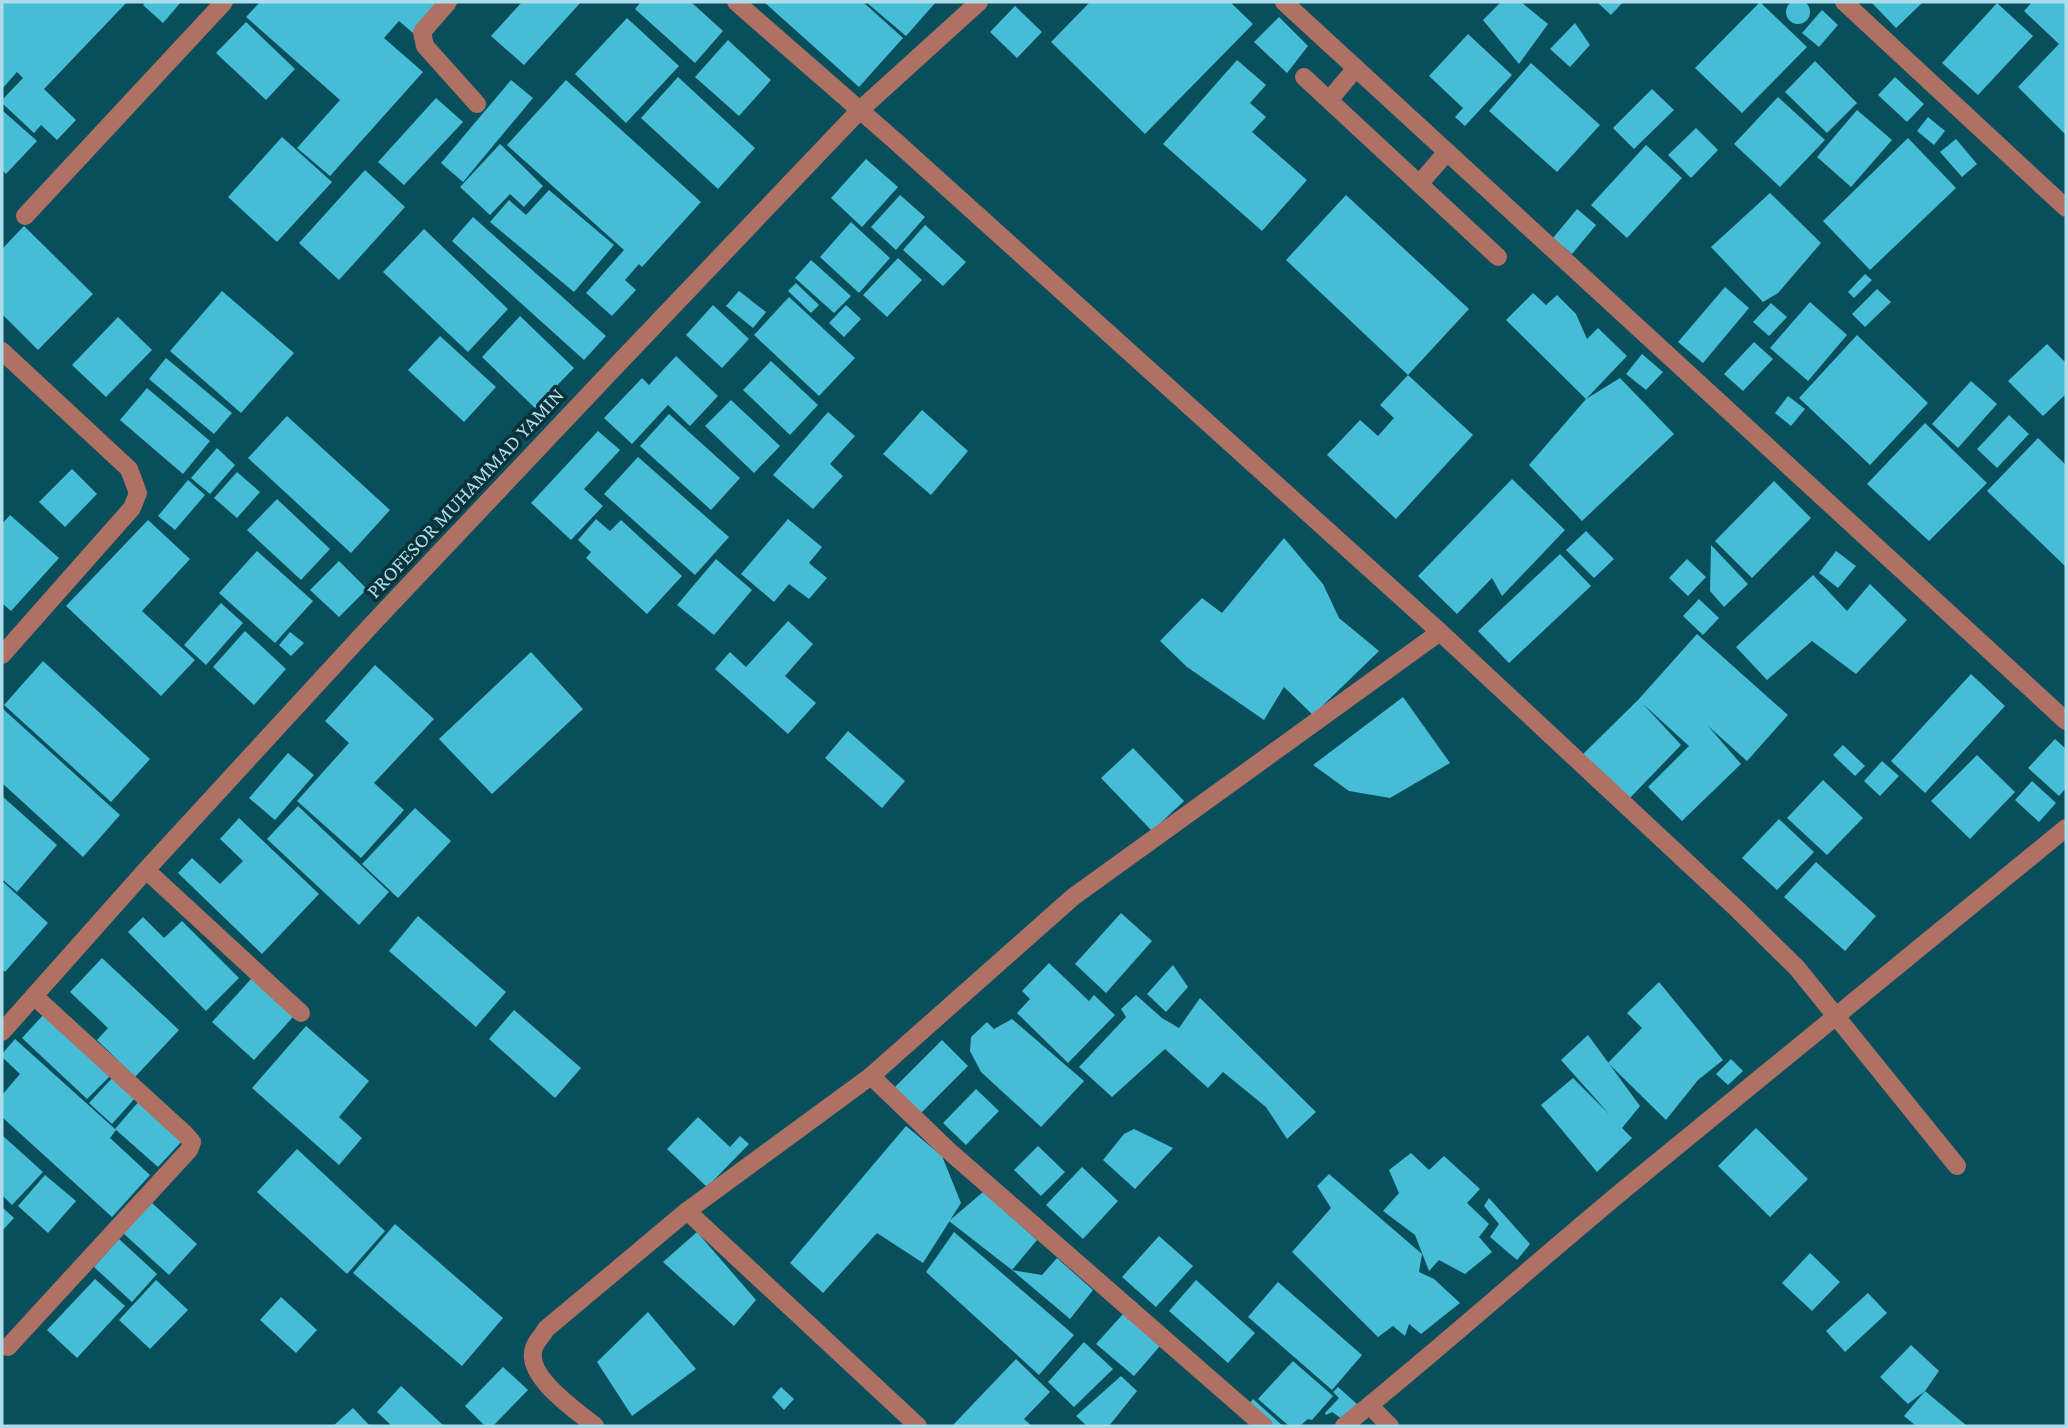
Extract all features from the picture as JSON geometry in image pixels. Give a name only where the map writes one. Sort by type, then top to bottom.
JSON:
[{"type":"street","points":[[25,216],[224,2]]},
{"type":"street","points":[[448,2],[422,32],[425,46],[477,104]]},
{"type":"street","points":[[736,2],[860,110],[1440,632],[1763,934],[1797,968],[1838,1017],[1957,1166]]},
{"type":"street","name":"PROFESOR MUHAMMAD YAMIN","points":[[2,1032],[146,870],[375,621],[860,110],[979,2]]},
{"type":"street","points":[[1283,2],[2066,721]]},
{"type":"street","points":[[1844,2],[2066,208]]},
{"type":"street","points":[[1330,99],[1356,68]]},
{"type":"street","points":[[1304,77],[1498,257]]},
{"type":"street","points":[[1420,183],[1447,152]]},
{"type":"street","points":[[2,351],[129,469],[138,493],[132,508],[3,652]]},
{"type":"street","points":[[595,1426],[544,1382],[533,1364],[534,1348],[546,1329],[687,1211],[871,1076],[1073,897],[1440,632]]},
{"type":"street","points":[[1344,1426],[1430,1357],[1630,1185],[2066,828]]},
{"type":"street","points":[[146,870],[301,1013]]},
{"type":"street","points":[[8,1347],[190,1150],[192,1142],[34,996]]},
{"type":"street","points":[[871,1076],[949,1151],[1264,1426]]},
{"type":"street","points":[[687,1211],[918,1426]]},
{"type":"street","points":[[1370,1406],[1390,1426]]},
{"type":"building","points":[[1798,0],[1807,3],[1810,12],[1807,21],[1798,24],[1789,21],[1786,12],[1789,3]]},
{"type":"building","points":[[2,2],[127,2],[44,89],[76,120],[57,140],[41,125],[34,133],[2,103],[23,78],[17,72],[2,89]]},
{"type":"building","points":[[146,2],[181,2],[163,23],[143,5]]},
{"type":"building","points":[[260,2],[441,2],[413,33],[399,21],[384,38],[423,72],[330,176],[297,148],[340,100],[246,17]]},
{"type":"building","points":[[522,2],[581,2],[524,65],[491,36]]},
{"type":"building","points":[[641,2],[691,2],[723,31],[695,63],[635,9]]},
{"type":"building","points":[[764,2],[863,2],[903,38],[859,87]]},
{"type":"building","points":[[866,2],[936,2],[906,36]]},
{"type":"building","points":[[1090,2],[1230,2],[1253,24],[1145,134],[1051,42]]},
{"type":"building","points":[[1501,2],[1521,2],[1548,24],[1519,64],[1483,20]]},
{"type":"building","points":[[1597,2],[1623,2],[1611,15]]},
{"type":"building","points":[[1760,2],[1807,47],[1742,113],[1695,68]]},
{"type":"building","points":[[1871,2],[1923,2],[1896,28]]},
{"type":"building","points":[[2032,2],[2066,2],[2066,135],[2018,87],[2059,44],[2024,11]]},
{"type":"building","points":[[1997,3],[2033,36],[1978,95],[1942,63]]},
{"type":"building","points":[[1015,6],[1042,32],[1017,58],[990,32]]},
{"type":"building","points":[[1822,10],[1838,25],[1819,47],[1802,33]]},
{"type":"building","points":[[1279,17],[1308,46],[1287,73],[1254,42]]},
{"type":"building","points":[[627,18],[679,66],[626,123],[575,74]]},
{"type":"building","points":[[246,22],[295,69],[266,100],[216,53]]},
{"type":"building","points":[[1575,23],[1590,45],[1570,67],[1550,49]]},
{"type":"building","points":[[1468,34],[1512,75],[1465,126],[1455,117],[1463,108],[1429,76]]},
{"type":"building","points":[[728,40],[771,80],[739,116],[695,77]]},
{"type":"building","points":[[1237,60],[1266,85],[1250,103],[1266,117],[1252,132],[1307,180],[1262,231],[1163,144]]},
{"type":"building","points":[[1815,61],[1857,103],[1827,133],[1785,92]]},
{"type":"building","points":[[1531,63],[1600,125],[1557,172],[1489,111]]},
{"type":"building","points":[[678,77],[755,148],[718,189],[641,118]]},
{"type":"building","points":[[1895,77],[1924,104],[1907,122],[1878,95]]},
{"type":"building","points":[[511,80],[533,98],[463,182],[441,163]]},
{"type":"building","points":[[566,80],[701,202],[642,267],[639,264],[625,280],[636,290],[612,316],[586,293],[624,250],[507,145]]},
{"type":"building","points":[[1652,89],[1674,110],[1634,149],[1613,128]]},
{"type":"building","points":[[1778,97],[1825,140],[1780,187],[1734,144]]},
{"type":"building","points":[[436,98],[463,122],[404,185],[378,162]]},
{"type":"building","points":[[2,110],[37,141],[6,174],[2,170]]},
{"type":"building","points":[[1857,110],[1892,140],[1851,187],[1817,157]]},
{"type":"building","points":[[1928,117],[1945,131],[1934,145],[1917,131]]},
{"type":"building","points":[[1696,128],[1718,150],[1691,178],[1668,155]]},
{"type":"building","points":[[282,137],[332,182],[277,242],[228,197]]},
{"type":"building","points":[[1908,138],[1956,188],[1870,270],[1823,221]]},
{"type":"building","points":[[1956,139],[1977,164],[1962,177],[1940,152]]},
{"type":"building","points":[[500,144],[543,186],[524,207],[510,194],[490,215],[460,187]]},
{"type":"building","points":[[1646,145],[1682,178],[1627,238],[1591,205]]},
{"type":"building","points":[[866,159],[898,187],[862,227],[831,198]]},
{"type":"building","points":[[365,170],[405,207],[339,280],[299,243]]},
{"type":"building","points":[[549,190],[614,245],[574,292],[490,222],[509,200],[526,215]]},
{"type":"building","points":[[1770,193],[1821,243],[1778,293],[1763,302],[1711,247]]},
{"type":"building","points":[[900,195],[925,217],[896,250],[871,227]]},
{"type":"building","points":[[1346,195],[1469,309],[1408,375],[1286,260]]},
{"type":"building","points":[[1577,209],[1596,225],[1572,254],[1553,238]]},
{"type":"building","points":[[473,217],[606,336],[584,360],[452,241]]},
{"type":"building","points":[[851,222],[890,258],[859,293],[820,257]]},
{"type":"building","points":[[925,225],[966,262],[943,286],[903,250]]},
{"type":"building","points":[[24,226],[93,294],[38,350],[2,314],[2,249]]},
{"type":"building","points":[[424,229],[508,309],[468,352],[383,272]]},
{"type":"building","points":[[898,258],[922,280],[887,317],[863,295]]},
{"type":"building","points":[[811,260],[851,296],[834,313],[795,278]]},
{"type":"building","points":[[1865,274],[1872,280],[1854,298],[1848,292]]},
{"type":"building","points":[[796,283],[819,305],[811,313],[788,291]]},
{"type":"building","points":[[1725,287],[1749,308],[1703,363],[1678,342]]},
{"type":"building","points":[[1877,289],[1891,302],[1865,327],[1852,314]]},
{"type":"building","points":[[222,291],[294,353],[241,413],[170,351]]},
{"type":"building","points":[[739,291],[766,312],[753,328],[726,306]]},
{"type":"building","points":[[1533,293],[1546,305],[1557,295],[1576,314],[1587,339],[1598,328],[1627,356],[1586,399],[1506,320]]},
{"type":"building","points":[[789,297],[855,358],[819,396],[754,335]]},
{"type":"building","points":[[1810,302],[1847,335],[1808,381],[1770,348]]},
{"type":"building","points":[[1771,303],[1787,317],[1769,336],[1753,322]]},
{"type":"building","points":[[713,305],[749,339],[722,368],[686,335]]},
{"type":"building","points":[[846,305],[861,319],[844,337],[829,323]]},
{"type":"building","points":[[520,316],[574,368],[535,408],[482,357]]},
{"type":"building","points":[[118,317],[152,350],[106,397],[72,365]]},
{"type":"building","points":[[1857,335],[1928,403],[1870,465],[1799,398]]},
{"type":"building","points":[[440,336],[496,387],[464,422],[408,370]]},
{"type":"building","points":[[1754,342],[1773,359],[1743,391],[1724,374]]},
{"type":"building","points":[[2047,344],[2066,363],[2066,394],[2043,416],[2008,381]]},
{"type":"building","points":[[1642,354],[1663,372],[1646,390],[1626,374]]},
{"type":"building","points":[[676,356],[718,396],[690,426],[668,405],[632,444],[604,418],[642,378],[649,385]]},
{"type":"building","points":[[166,358],[232,413],[214,434],[149,379]]},
{"type":"building","points":[[771,361],[818,405],[790,435],[743,390]]},
{"type":"building","points":[[1408,375],[1473,435],[1396,519],[1327,455],[1360,420],[1378,436],[1394,418],[1380,405]]},
{"type":"building","points":[[1620,378],[1674,434],[1582,521],[1529,465],[1586,399]]},
{"type":"building","points":[[1971,381],[1997,404],[1958,448],[1932,424]]},
{"type":"building","points":[[147,388],[210,441],[183,474],[120,420]]},
{"type":"building","points":[[1788,396],[1805,409],[1791,426],[1775,413]]},
{"type":"building","points":[[731,400],[780,446],[754,473],[705,426]]},
{"type":"building","points":[[922,410],[968,451],[931,495],[883,454]]},
{"type":"building","points":[[828,412],[855,436],[830,464],[843,476],[813,509],[773,475]]},
{"type":"building","points":[[669,414],[740,478],[711,510],[640,446]]},
{"type":"building","points":[[2009,415],[2029,434],[1997,468],[1977,449]]},
{"type":"building","points":[[287,416],[390,510],[351,553],[248,458]]},
{"type":"building","points":[[1925,423],[1987,483],[1929,541],[1867,484]]},
{"type":"building","points":[[598,431],[620,450],[584,489],[603,506],[571,540],[531,503]]},
{"type":"building","points":[[2038,438],[2066,465],[2066,567],[1987,491]]},
{"type":"building","points":[[217,448],[235,465],[210,494],[191,478]]},
{"type":"building","points":[[638,457],[729,537],[695,575],[604,494]]},
{"type":"building","points":[[72,469],[97,494],[65,527],[39,502]]},
{"type":"building","points":[[237,472],[260,492],[237,518],[214,498]]},
{"type":"building","points":[[1512,479],[1565,530],[1502,596],[1492,578],[1457,614],[1418,576]]},
{"type":"building","points":[[188,480],[205,495],[175,530],[158,516]]},
{"type":"building","points":[[1774,481],[1811,518],[1752,578],[1715,541]]},
{"type":"building","points":[[277,499],[330,549],[301,580],[247,530]]},
{"type":"building","points":[[10,515],[59,558],[11,611],[2,603],[2,524]]},
{"type":"building","points":[[596,519],[610,531],[621,520],[682,576],[647,614],[586,558],[591,552],[578,540]]},
{"type":"building","points":[[788,519],[822,547],[809,563],[827,578],[809,599],[789,584],[774,602],[741,574]]},
{"type":"building","points":[[148,520],[190,559],[142,611],[195,660],[161,696],[66,606]]},
{"type":"building","points":[[1586,531],[1614,559],[1594,578],[1566,550]]},
{"type":"building","points":[[1284,538],[1323,584],[1339,618],[1379,651],[1313,715],[1284,687],[1264,720],[1187,667],[1160,641],[1202,598],[1222,613]]},
{"type":"building","points":[[1711,545],[1748,584],[1724,607],[1710,591]]},
{"type":"building","points":[[257,551],[313,601],[275,643],[219,593]]},
{"type":"building","points":[[1836,551],[1856,566],[1838,588],[1819,573]]},
{"type":"building","points":[[1560,554],[1591,586],[1509,663],[1478,631]]},
{"type":"building","points":[[716,559],[752,590],[714,635],[677,605]]},
{"type":"building","points":[[1687,559],[1706,577],[1688,596],[1669,578]]},
{"type":"building","points":[[339,561],[367,589],[339,617],[310,590]]},
{"type":"building","points":[[1813,575],[1847,611],[1870,584],[1907,620],[1856,674],[1812,641],[1767,680],[1736,647]]},
{"type":"building","points":[[1699,599],[1719,618],[1703,635],[1683,616]]},
{"type":"building","points":[[221,603],[243,623],[206,665],[184,645]]},
{"type":"building","points":[[788,621],[813,644],[785,676],[816,703],[788,734],[715,669],[730,652],[746,667]]},
{"type":"building","points":[[245,631],[286,669],[254,705],[213,667]]},
{"type":"building","points":[[290,632],[304,643],[291,656],[279,645]]},
{"type":"building","points":[[1697,634],[1788,715],[1747,761],[1708,726],[1741,764],[1682,821],[1648,787],[1689,746],[1643,704],[1681,745],[1628,800],[1581,756],[1638,700]]},
{"type":"building","points":[[531,652],[583,709],[492,794],[439,739]]},
{"type":"building","points":[[43,661],[150,759],[111,802],[4,705]]},
{"type":"building","points":[[375,665],[434,719],[374,783],[404,810],[361,858],[297,801],[349,743],[325,721]]},
{"type":"building","points":[[1971,674],[2005,706],[1925,793],[1891,761]]},
{"type":"building","points":[[1403,697],[1450,763],[1390,798],[1349,791],[1313,765]]},
{"type":"building","points":[[2,708],[120,815],[83,857],[2,783]]},
{"type":"building","points":[[848,731],[905,781],[882,808],[825,758]]},
{"type":"building","points":[[2055,739],[2066,749],[2066,788],[2059,796],[2028,768]]},
{"type":"building","points":[[1843,745],[1865,766],[1855,776],[1833,755]]},
{"type":"building","points":[[1133,748],[1184,801],[1152,831],[1101,778]]},
{"type":"building","points":[[288,753],[314,775],[275,820],[249,798]]},
{"type":"building","points":[[1977,755],[2015,792],[1970,839],[1931,801]]},
{"type":"building","points":[[1882,761],[1899,776],[1880,796],[1864,781]]},
{"type":"building","points":[[1823,780],[1863,818],[1827,855],[1787,818]]},
{"type":"building","points":[[2032,781],[2056,803],[2039,822],[2015,800]]},
{"type":"building","points":[[2,796],[57,845],[17,892],[2,879]]},
{"type":"building","points":[[298,806],[389,892],[359,925],[267,839]]},
{"type":"building","points":[[415,808],[451,841],[398,898],[362,864]]},
{"type":"building","points":[[239,818],[319,894],[262,954],[178,873],[192,858],[220,884],[243,861],[220,839]]},
{"type":"building","points":[[1779,819],[1814,852],[1777,890],[1742,858]]},
{"type":"building","points":[[1816,862],[1876,916],[1845,951],[1784,897]]},
{"type":"building","points":[[2,881],[48,923],[5,972],[2,969]]},
{"type":"building","points":[[1121,913],[1152,941],[1106,993],[1075,964]]},
{"type":"building","points":[[418,916],[506,992],[476,1027],[389,951]]},
{"type":"building","points":[[143,917],[164,938],[182,921],[239,978],[206,1011],[128,932]]},
{"type":"building","points":[[102,958],[179,1030],[135,1077],[97,1040],[108,1028],[70,992]]},
{"type":"building","points":[[1049,963],[1089,1001],[1094,995],[1115,1015],[1068,1063],[1017,1013],[1030,999],[1022,991]]},
{"type":"building","points":[[1173,965],[1188,987],[1166,1012],[1147,994]]},
{"type":"building","points":[[252,978],[294,1016],[254,1060],[212,1022]]},
{"type":"building","points":[[1659,982],[1723,1060],[1698,1080],[1666,1120],[1608,1063],[1642,1028],[1627,1013]]},
{"type":"building","points":[[1136,995],[1162,1018],[1179,1028],[1200,998],[1316,1112],[1287,1139],[1266,1107],[1223,1072],[1208,1088],[1165,1049],[1112,1097],[1079,1067],[1126,1017],[1121,1009]]},
{"type":"building","points":[[514,1010],[581,1068],[555,1098],[489,1039]]},
{"type":"building","points":[[45,1013],[110,1076],[87,1099],[22,1038]]},
{"type":"building","points":[[1012,1019],[1084,1081],[1041,1127],[981,1072],[970,1051],[971,1037],[987,1022],[994,1029]]},
{"type":"building","points":[[306,1026],[369,1081],[339,1117],[362,1138],[339,1165],[252,1088]]},
{"type":"building","points":[[1588,1035],[1640,1106],[1622,1128],[1632,1138],[1597,1172],[1541,1105],[1573,1078],[1610,1115],[1561,1060]]},
{"type":"building","points":[[15,1039],[116,1130],[110,1138],[150,1175],[112,1217],[2,1117],[2,1095],[20,1074],[2,1057]]},
{"type":"building","points":[[942,1040],[968,1066],[921,1113],[895,1087]]},
{"type":"building","points":[[1731,1059],[1743,1071],[1728,1085],[1716,1074]]},
{"type":"building","points":[[114,1076],[136,1097],[112,1124],[89,1103]]},
{"type":"building","points":[[976,1089],[999,1111],[966,1145],[943,1123]]},
{"type":"building","points":[[140,1100],[184,1139],[158,1167],[115,1129]]},
{"type":"building","points":[[698,1117],[730,1147],[740,1136],[749,1144],[707,1187],[667,1149]]},
{"type":"building","points":[[906,1126],[942,1156],[961,1203],[923,1263],[877,1233],[823,1293],[790,1263]]},
{"type":"building","points":[[1756,1128],[1808,1179],[1770,1217],[1718,1166]]},
{"type":"building","points":[[1134,1129],[1173,1148],[1135,1189],[1103,1160],[1124,1134]]},
{"type":"building","points":[[2,1135],[43,1172],[12,1205],[2,1195]]},
{"type":"building","points":[[1038,1146],[1065,1172],[1041,1196],[1014,1170]]},
{"type":"building","points":[[297,1149],[385,1231],[347,1274],[257,1192]]},
{"type":"building","points":[[1411,1153],[1429,1170],[1444,1156],[1480,1189],[1467,1203],[1489,1224],[1479,1237],[1492,1252],[1465,1274],[1439,1260],[1429,1271],[1415,1235],[1383,1211],[1399,1193],[1389,1170]]},
{"type":"building","points":[[1082,1167],[1118,1201],[1083,1239],[1046,1205]]},
{"type":"building","points":[[1329,1174],[1422,1254],[1419,1272],[1434,1279],[1460,1303],[1421,1334],[1409,1324],[1405,1336],[1393,1326],[1378,1337],[1292,1252],[1331,1208],[1317,1186]]},
{"type":"building","points":[[45,1175],[76,1201],[48,1233],[18,1206]]},
{"type":"building","points":[[983,1192],[1037,1240],[1012,1270],[949,1221]]},
{"type":"building","points":[[1489,1198],[1530,1244],[1517,1260],[1490,1237],[1499,1224],[1484,1206]]},
{"type":"building","points":[[152,1203],[197,1244],[169,1275],[123,1233]]},
{"type":"building","points":[[2,1207],[14,1218],[2,1231]]},
{"type":"building","points":[[395,1224],[503,1318],[462,1366],[353,1273]]},
{"type":"building","points":[[697,1232],[756,1300],[734,1326],[663,1262]]},
{"type":"building","points":[[954,1232],[1074,1335],[1039,1375],[926,1272]]},
{"type":"building","points":[[1159,1236],[1193,1266],[1156,1307],[1122,1277]]},
{"type":"building","points":[[119,1239],[157,1274],[132,1302],[94,1267]]},
{"type":"building","points":[[1810,1253],[1840,1282],[1812,1311],[1782,1283]]},
{"type":"building","points":[[1057,1258],[1093,1290],[1070,1319],[1012,1270],[1042,1275]]},
{"type":"building","points":[[95,1279],[125,1306],[77,1358],[47,1330]]},
{"type":"building","points":[[156,1280],[188,1310],[150,1349],[119,1320]]},
{"type":"building","points":[[1196,1280],[1255,1333],[1228,1363],[1169,1311]]},
{"type":"building","points":[[1278,1282],[1362,1355],[1332,1390],[1248,1317]]},
{"type":"building","points":[[1868,1293],[1887,1313],[1845,1352],[1826,1331]]},
{"type":"building","points":[[281,1297],[317,1330],[296,1353],[260,1320]]},
{"type":"building","points":[[648,1312],[696,1369],[632,1416],[597,1362]]},
{"type":"building","points":[[1123,1314],[1160,1346],[1134,1376],[1096,1344]]},
{"type":"building","points":[[1084,1342],[1113,1369],[1074,1407],[1048,1382]]},
{"type":"building","points":[[1911,1345],[1939,1371],[1925,1391],[1908,1404],[1880,1377]]},
{"type":"building","points":[[1016,1359],[1050,1392],[1024,1419],[1032,1426],[952,1426]]},
{"type":"building","points":[[1293,1361],[1333,1396],[1312,1420],[1308,1419],[1300,1426],[1289,1426],[1258,1399]]},
{"type":"building","points":[[503,1367],[528,1390],[493,1426],[485,1426],[465,1406]]},
{"type":"building","points":[[1121,1376],[1137,1391],[1109,1426],[1087,1426],[1076,1416]]},
{"type":"building","points":[[401,1386],[444,1426],[392,1426],[377,1412]]},
{"type":"building","points":[[781,1387],[794,1399],[784,1410],[772,1397]]},
{"type":"building","points":[[1338,1387],[1357,1404],[1342,1419],[1332,1412],[1326,1415],[1325,1413],[1339,1398],[1333,1392]]},
{"type":"building","points":[[1925,1391],[1967,1426],[1916,1426],[1904,1416]]},
{"type":"building","points":[[1253,1399],[1283,1426],[1267,1426],[1246,1408]]},
{"type":"building","points":[[353,1408],[370,1426],[333,1426]]}]
